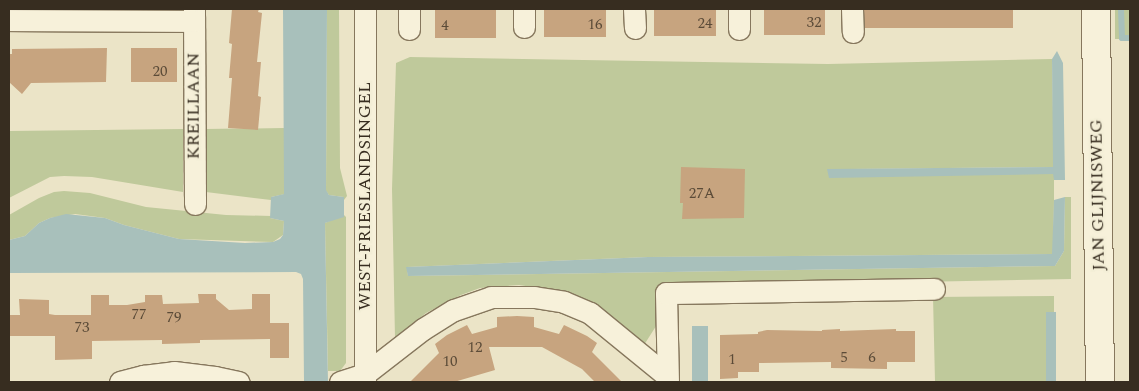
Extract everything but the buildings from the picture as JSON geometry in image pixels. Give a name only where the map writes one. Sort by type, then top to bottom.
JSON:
[{"type":"street","name":"WEST-FRIESLANDSINGEL","points":[[365,9],[365,378]]},
{"type":"street","points":[[852,9],[853,32]]},
{"type":"street","name":"JAN GLIJNISWEG","points":[[1096,9],[1100,382]]},
{"type":"street","points":[[9,20],[194,15]]},
{"type":"street","name":"KREILLAAN","points":[[194,15],[196,204]]},
{"type":"street","points":[[668,379],[666,293],[934,289]]},
{"type":"street","points":[[340,382],[365,378],[423,329],[454,310],[490,297],[534,297],[564,302],[590,313],[668,379]]},
{"type":"street","points":[[120,382],[143,376],[174,372],[215,376],[238,382]]},
{"type":"green space","points":[[327,9],[339,9],[340,168],[347,196],[344,200],[344,197],[329,195],[326,191]]},
{"type":"green space","points":[[1115,9],[1130,9],[1130,39],[1115,39]]},
{"type":"green space","points":[[410,57],[828,64],[1052,59],[1054,167],[851,169],[1054,174],[1054,200],[1053,254],[648,257],[407,267],[408,276],[1055,266],[1064,251],[1065,197],[1071,197],[1071,279],[660,287],[658,323],[644,345],[559,291],[519,285],[480,288],[461,295],[426,313],[395,338],[392,189],[396,63]]},
{"type":"green space","points":[[284,128],[285,194],[271,197],[271,200],[206,192],[206,129]]},
{"type":"green space","points":[[183,129],[183,192],[92,177],[64,176],[50,177],[9,198],[9,131]]},
{"type":"green space","points":[[54,192],[90,193],[146,207],[226,215],[271,216],[270,218],[284,221],[283,235],[273,242],[179,239],[124,225],[105,218],[75,214],[50,218],[39,223],[25,236],[9,240],[9,215],[39,198]]},
{"type":"green space","points":[[344,215],[346,217],[346,363],[340,371],[328,371],[325,223]]},
{"type":"green space","points":[[1054,296],[1054,312],[1046,312],[1048,382],[935,382],[933,297]]},
{"type":"water","points":[[283,9],[327,9],[326,190],[329,195],[344,197],[344,217],[325,223],[328,382],[304,382],[303,279],[301,274],[296,272],[9,273],[9,240],[25,236],[39,223],[66,214],[105,218],[124,225],[179,239],[245,243],[273,242],[280,239],[283,235],[284,221],[270,218],[271,197],[284,194]]},
{"type":"water","points":[[1057,51],[1063,63],[1065,180],[1054,180],[1053,174],[829,178],[827,169],[1053,167],[1052,59]]},
{"type":"water","points":[[1065,197],[1064,251],[1055,266],[408,276],[406,267],[648,257],[1052,254],[1054,200]]},
{"type":"water","points":[[1046,312],[1056,312],[1056,382],[1046,382]]},
{"type":"water","points":[[692,326],[708,326],[708,382],[692,382]]},
{"type":"waterway","points":[[1121,9],[1122,38],[1130,38]]}]
